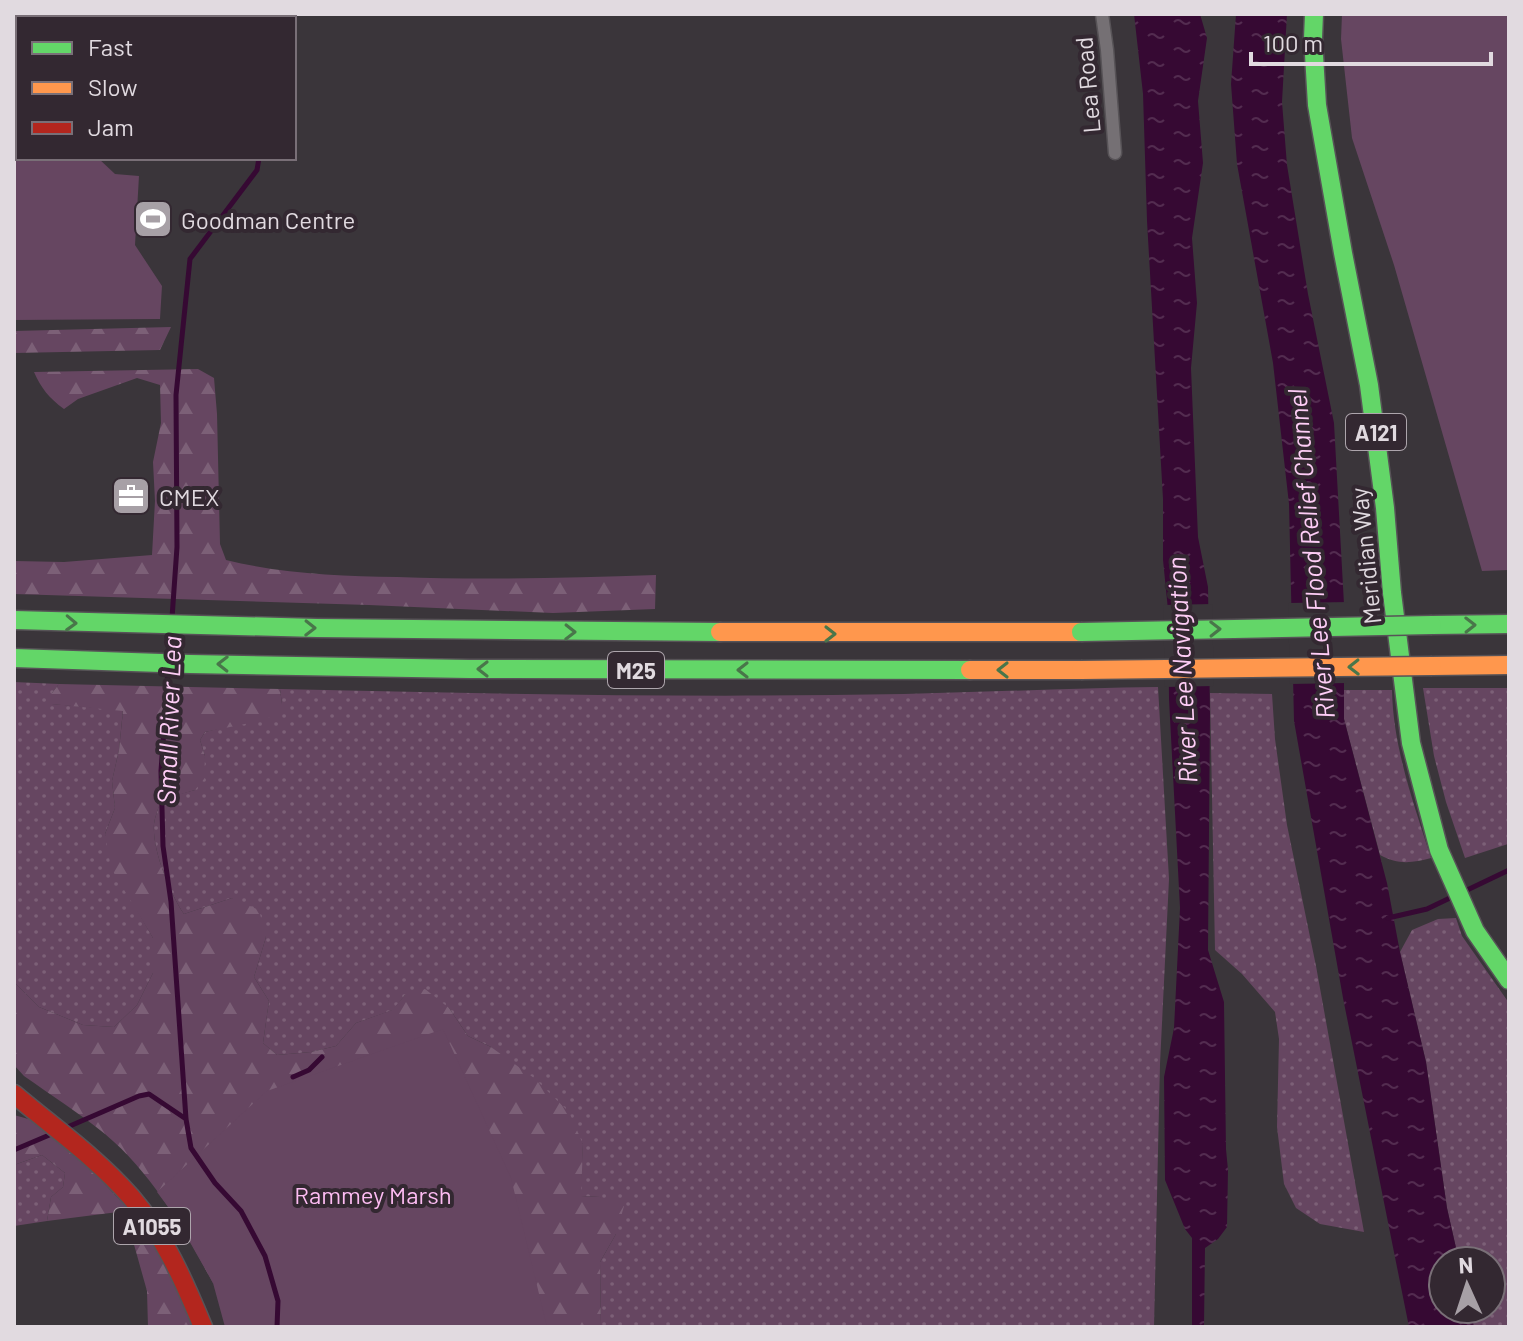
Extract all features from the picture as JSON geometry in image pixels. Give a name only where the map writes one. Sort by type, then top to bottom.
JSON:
[{"type":"main road","name":"Meridian Way","points":[[1314,14],[1317,105],[1369,385],[1411,743],[1439,850],[1475,931],[1509,980]]},
{"type":"main road","name":"M25","points":[[14,620],[128,625],[681,633],[1081,632],[1509,624]]},
{"type":"main road","name":"M25","points":[[14,658],[539,669],[1081,670],[1509,665]]},
{"type":"main road","name":"A1055","points":[[14,1095],[75,1143],[132,1198],[169,1252],[203,1327]]},
{"type":"street","name":"Lea Road","points":[[1102,14],[1115,153]]},
{"type":"green space","points":[[1342,14],[1509,14],[1509,570],[1482,571],[1394,265],[1352,138],[1341,39]]},
{"type":"green space","points":[[14,94],[16,160],[100,160],[115,174],[139,176],[135,245],[162,286],[160,319],[14,320]]},
{"type":"green space","points":[[171,327],[160,350],[14,353],[14,331]]},
{"type":"green space","points":[[198,369],[214,378],[220,544],[226,560],[290,571],[354,576],[558,578],[656,575],[655,609],[553,613],[14,594],[14,561],[64,562],[152,555],[155,501],[153,462],[161,423],[160,385],[137,378],[78,399],[64,409],[46,392],[34,372]]},
{"type":"green space","points":[[14,682],[59,684],[52,693],[52,704],[123,710],[112,781],[115,808],[105,834],[137,910],[153,938],[153,973],[137,1005],[114,1027],[83,1025],[39,1007],[14,982]]},
{"type":"green space","points":[[59,684],[280,689],[282,704],[279,714],[205,732],[200,740],[205,756],[204,779],[195,790],[161,800],[154,834],[163,871],[173,895],[184,914],[232,898],[259,910],[266,937],[254,977],[269,1001],[263,1043],[277,1055],[336,1046],[356,1023],[392,1010],[405,995],[425,989],[449,1008],[468,1036],[491,1047],[534,1078],[569,1112],[583,1144],[581,1196],[600,1197],[624,1206],[616,1234],[600,1262],[601,1327],[530,1327],[213,1283],[178,1223],[138,1167],[105,1134],[24,1076],[14,1065],[14,982],[39,1007],[83,1025],[114,1027],[137,1005],[153,973],[153,938],[111,868],[105,834],[115,808],[112,781],[123,711],[51,704],[52,693]]},
{"type":"green space","points":[[1158,687],[1169,879],[1160,1064],[1154,1327],[601,1327],[600,1262],[616,1234],[600,1197],[580,1196],[583,1144],[491,1047],[468,1036],[449,1008],[405,995],[393,1010],[356,1023],[336,1046],[277,1055],[263,1043],[269,1001],[254,977],[266,937],[232,898],[184,914],[168,883],[154,834],[161,799],[195,790],[205,756],[200,740],[205,732],[282,704],[280,689],[748,696]]},
{"type":"green space","points":[[1423,688],[1509,688],[1508,844],[1465,858],[1434,756]]},
{"type":"green space","points":[[1344,690],[1392,690],[1400,754],[1431,858],[1405,862],[1380,855],[1344,719]]},
{"type":"green space","points":[[1210,693],[1272,694],[1287,825],[1364,1232],[1320,1224],[1296,1208],[1284,1184],[1277,1127],[1279,1039],[1275,1012],[1242,974],[1215,950]]},
{"type":"green space","points":[[1456,918],[1462,936],[1509,1003],[1509,1327],[1474,1327],[1507,1325],[1507,1245],[1455,1245],[1447,1208],[1426,1062],[1400,952],[1412,930],[1438,919]]},
{"type":"green space","name":"Rammey Marsh","points":[[443,1029],[511,1178],[547,1327],[225,1327],[213,1283],[180,1223],[157,1192],[267,1091]]},
{"type":"green space","points":[[14,1115],[32,1120],[79,1157],[138,1219],[174,1278],[194,1327],[148,1327],[147,1291],[133,1241],[118,1212],[47,1221],[51,1197],[63,1187],[65,1173],[42,1155],[14,1165]]},
{"type":"green space","points":[[42,1155],[65,1173],[63,1187],[51,1197],[47,1221],[14,1226],[14,1165]]},
{"type":"water","name":"River Lee Navigation","points":[[1134,14],[1200,14],[1207,38],[1198,101],[1203,163],[1192,238],[1197,303],[1191,368],[1198,537],[1208,587],[1208,950],[1224,1002],[1228,1170],[1227,1227],[1218,1239],[1205,1248],[1204,1327],[1192,1327],[1192,1238],[1185,1229],[1165,1180],[1164,1077],[1174,1028],[1180,908],[1143,94]]},
{"type":"water","name":"River Lee Flood Relief Channel","points":[[1236,14],[1287,14],[1282,102],[1287,165],[1308,294],[1334,423],[1344,604],[1344,719],[1387,883],[1426,1062],[1447,1208],[1455,1245],[1427,1245],[1427,1325],[1474,1327],[1409,1327],[1343,998],[1294,721],[1289,504],[1273,363],[1237,164],[1231,84]]},
{"type":"pier","points":[[1348,602],[1348,683],[1290,684],[1288,603]]},
{"type":"pier","points":[[1212,604],[1214,686],[1165,687],[1163,605]]},
{"type":"waterway","name":"Small River Lea","points":[[172,618],[177,547],[176,395],[190,259],[257,170],[259,160]]},
{"type":"waterway","name":"Small River Lea","points":[[169,658],[171,632]]},
{"type":"waterway","name":"Small River Lea","points":[[168,672],[161,771],[163,846],[171,902],[186,1119],[191,1148],[215,1183],[241,1211],[265,1256],[278,1301],[277,1327]]},
{"type":"waterway","points":[[1463,892],[1509,870]]},
{"type":"waterway","points":[[1388,918],[1427,909],[1454,896]]},
{"type":"waterway","points":[[293,1077],[309,1070],[322,1057]]},
{"type":"waterway","points":[[63,1129],[149,1094],[186,1119]]},
{"type":"waterway","points":[[14,1150],[54,1133]]},
{"type":"traffic: fast","points":[[1314,14],[1317,105],[1369,385],[1411,743],[1439,850],[1475,931],[1509,980]]},
{"type":"traffic: fast","points":[[14,620],[317,628],[720,632]]},
{"type":"traffic: fast","points":[[1432,625],[1509,624]]},
{"type":"traffic: fast","points":[[1081,632],[1432,625]]},
{"type":"traffic: fast","points":[[14,658],[469,669],[970,670]]},
{"type":"traffic: slow","points":[[720,632],[1081,632]]},
{"type":"traffic: slow","points":[[1432,666],[1509,665]]},
{"type":"traffic: slow","points":[[1081,670],[1432,666]]},
{"type":"traffic: slow","points":[[970,670],[1081,670]]},
{"type":"traffic: jam","points":[[14,1094],[89,1156],[131,1197],[163,1243],[203,1327]]},
{"type":"place","name":"Goodman Centre","points":[[153,219]]},
{"type":"place","name":"CMEX","points":[[131,496]]}]
